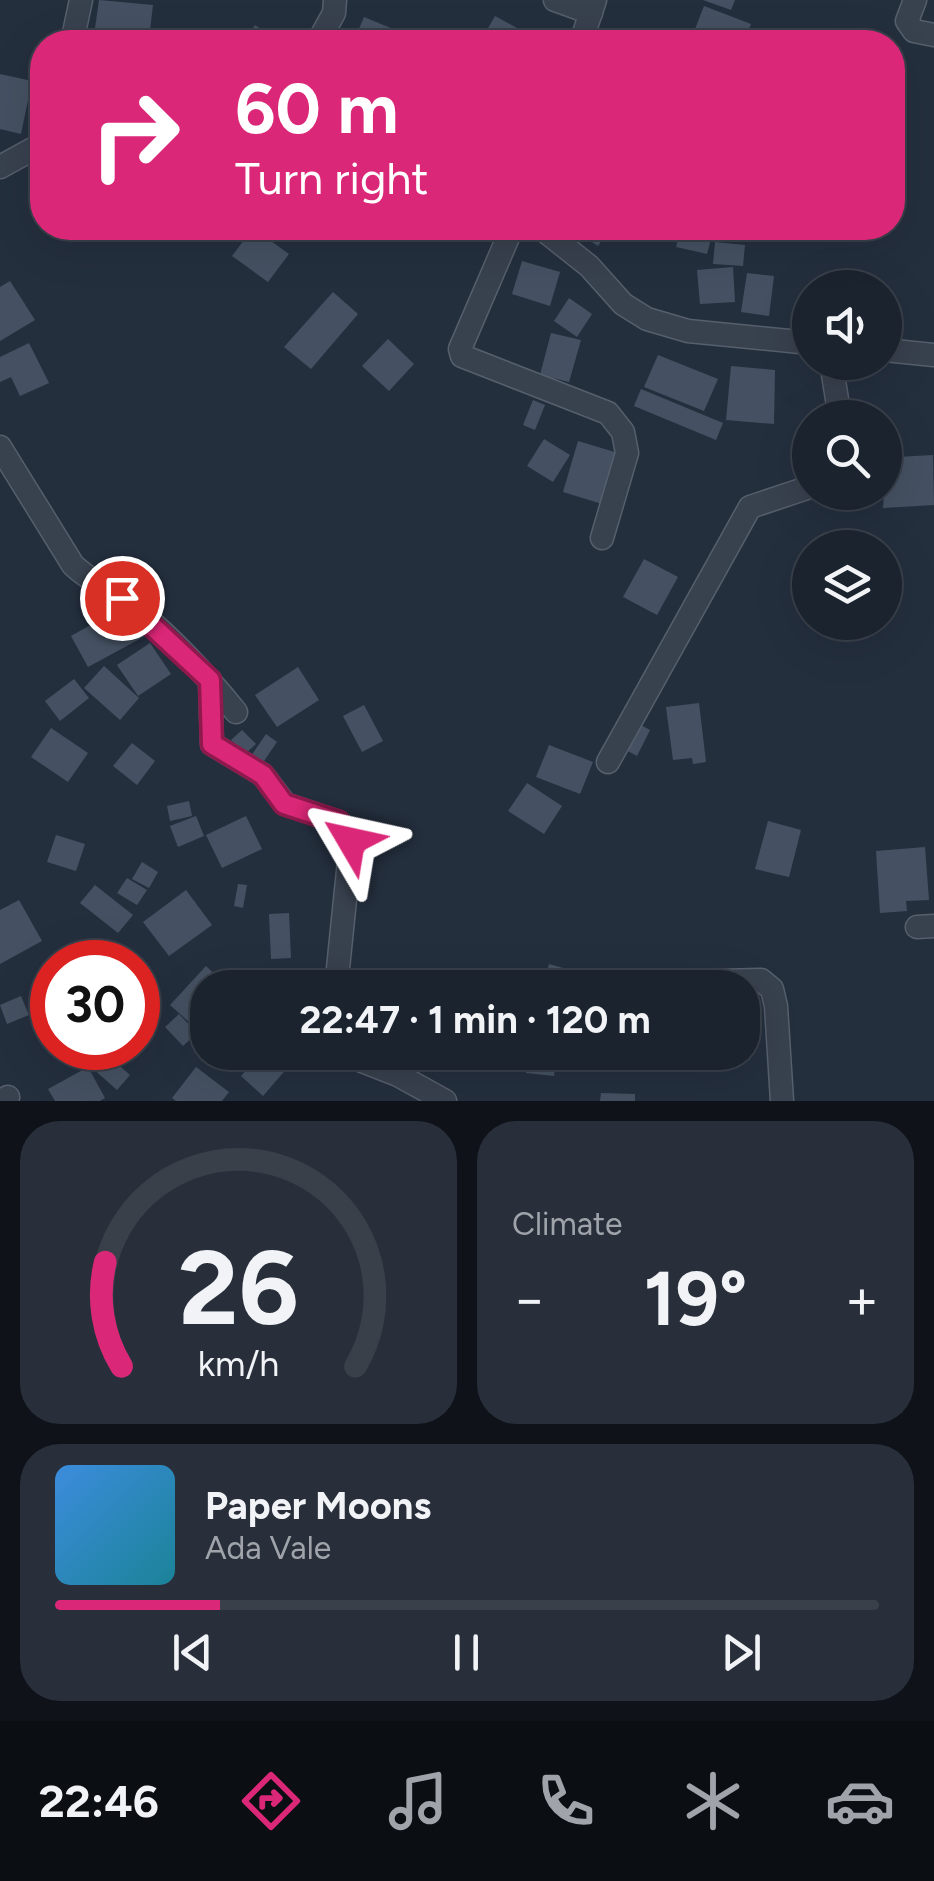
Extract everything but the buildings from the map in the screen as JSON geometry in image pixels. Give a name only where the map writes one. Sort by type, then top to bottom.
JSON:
[{"type":"street","points":[[75,30],[81,0]]},
{"type":"street","points":[[325,30],[336,0]]},
{"type":"street","points":[[555,0],[593,6],[585,30]]},
{"type":"street","points":[[915,0],[907,21],[914,32],[934,35]]},
{"type":"street","points":[[0,166],[30,150]]},
{"type":"street","points":[[507,240],[460,350],[462,356],[608,413],[624,432],[627,453],[602,538]]},
{"type":"street","points":[[556,240],[588,266],[623,304],[646,319],[688,331],[792,341]]},
{"type":"street","points":[[902,352],[934,355]]},
{"type":"street","points":[[0,447],[73,564],[88,579],[140,612],[210,680],[236,712]]},
{"type":"street","points":[[608,762],[750,507],[792,493]]},
{"type":"street","points":[[210,680],[212,744],[263,775],[284,804],[339,822],[351,841],[338,970]]},
{"type":"street","points":[[760,980],[772,989],[776,1006],[782,1101]]},
{"type":"street","points":[[385,1070],[445,1101]]},
{"type":"route","points":[[122,598],[210,680],[212,744],[263,775],[284,804],[339,822],[351,841]]}]
